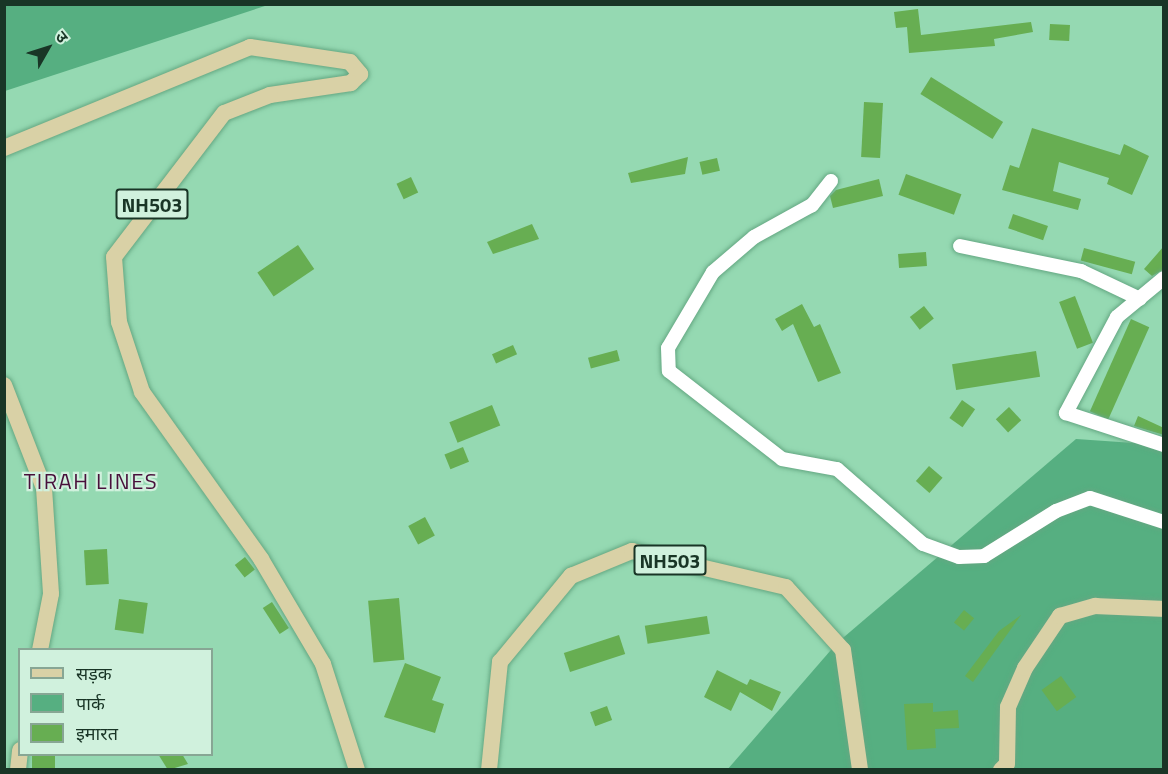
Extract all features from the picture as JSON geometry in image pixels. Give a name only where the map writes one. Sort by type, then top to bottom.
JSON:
[{"type":"main road","name":"NH503","points":[[4,148],[250,47],[350,62],[360,74],[351,83],[270,95],[224,113],[114,257],[119,322],[142,392],[261,559],[323,664],[357,770]]},
{"type":"main road","points":[[4,385],[44,489],[51,594],[40,648]]},
{"type":"main road","name":"NH503","points":[[489,770],[500,662],[571,576],[632,551],[786,587],[843,650],[860,770]]},
{"type":"main road","points":[[1001,770],[1006,764],[1008,707],[1025,668],[1060,616],[1096,606],[1164,609]]},
{"type":"street","points":[[831,181],[812,205],[754,237],[713,272],[668,348],[669,371],[782,459],[837,469],[923,544],[959,557],[984,556],[1056,511],[1090,498],[1164,522]]},
{"type":"street","points":[[960,246],[1081,271],[1140,298]]},
{"type":"street","points":[[1164,278],[1116,317],[1066,413],[1164,445]]},
{"type":"green space","points":[[5,4],[268,4],[268,5],[5,91]]},
{"type":"green space","points":[[1076,439],[1163,445],[1163,769],[727,770],[837,643]]},
{"type":"building","points":[[918,9],[921,35],[1031,22],[1033,32],[994,39],[995,46],[909,53],[907,27],[896,28],[894,12]]},
{"type":"building","points":[[1050,24],[1070,25],[1069,41],[1049,40]]},
{"type":"building","points":[[931,77],[1003,122],[992,139],[920,94]]},
{"type":"building","points":[[864,102],[883,103],[880,158],[861,157]]},
{"type":"building","points":[[1032,128],[1120,155],[1124,144],[1149,156],[1132,195],[1107,184],[1109,178],[1059,162],[1053,191],[1081,199],[1078,210],[1002,190],[1010,165],[1019,168]]},
{"type":"building","points":[[688,157],[685,174],[631,183],[628,173]]},
{"type":"building","points":[[717,158],[720,171],[702,175],[699,162]]},
{"type":"building","points":[[906,174],[961,194],[954,215],[898,195]]},
{"type":"building","points":[[411,177],[418,192],[404,199],[396,184]]},
{"type":"building","points":[[879,179],[883,196],[833,208],[830,196],[836,190]]},
{"type":"building","points":[[1013,214],[1048,226],[1043,240],[1008,228]]},
{"type":"building","points":[[532,224],[539,239],[493,254],[487,242]]},
{"type":"building","points":[[298,245],[314,269],[274,296],[257,272]]},
{"type":"building","points":[[1164,246],[1164,269],[1152,276],[1144,269]]},
{"type":"building","points":[[1084,248],[1135,262],[1132,274],[1081,261]]},
{"type":"building","points":[[926,252],[927,266],[899,268],[898,254]]},
{"type":"building","points":[[1075,296],[1093,343],[1077,349],[1059,302]]},
{"type":"building","points":[[802,304],[814,327],[820,324],[841,373],[818,382],[793,324],[782,331],[775,319]]},
{"type":"building","points":[[924,306],[934,319],[920,330],[910,317]]},
{"type":"building","points":[[1131,319],[1149,327],[1108,419],[1090,411]]},
{"type":"building","points":[[513,345],[517,354],[496,363],[492,354]]},
{"type":"building","points":[[617,350],[620,361],[591,368],[588,358]]},
{"type":"building","points":[[1036,351],[1040,377],[956,390],[952,364]]},
{"type":"building","points":[[962,400],[975,409],[962,427],[949,418]]},
{"type":"building","points":[[492,405],[500,425],[458,443],[449,422]]},
{"type":"building","points":[[1009,407],[1021,420],[1008,432],[996,419]]},
{"type":"building","points":[[1138,416],[1164,428],[1164,435],[1134,426]]},
{"type":"building","points":[[463,447],[469,462],[450,469],[444,454]]},
{"type":"building","points":[[929,466],[943,478],[929,493],[916,481]]},
{"type":"building","points":[[425,517],[435,536],[418,544],[408,526]]},
{"type":"building","points":[[107,549],[109,584],[86,585],[84,550]]},
{"type":"building","points":[[245,557],[255,570],[245,578],[235,565]]},
{"type":"building","points":[[399,598],[404,660],[374,662],[368,601]]},
{"type":"building","points":[[119,599],[148,603],[143,634],[115,630]]},
{"type":"building","points":[[272,602],[289,628],[280,634],[263,608]]},
{"type":"building","points":[[964,610],[974,618],[964,631],[954,622]]},
{"type":"building","points":[[1021,615],[973,682],[965,676],[999,631]]},
{"type":"building","points":[[707,616],[710,634],[648,644],[645,626]]},
{"type":"building","points":[[619,635],[625,654],[570,672],[564,653]]},
{"type":"building","points":[[405,663],[441,677],[432,700],[444,704],[435,733],[384,717]]},
{"type":"building","points":[[717,670],[747,685],[750,679],[781,692],[772,711],[740,692],[731,711],[704,697]]},
{"type":"building","points":[[1061,676],[1076,697],[1057,711],[1042,690]]},
{"type":"building","points":[[933,703],[933,712],[958,710],[959,728],[935,729],[936,748],[907,750],[904,704]]},
{"type":"building","points":[[607,706],[612,720],[595,726],[590,712]]},
{"type":"building","points":[[32,756],[55,756],[55,770],[32,770]]},
{"type":"building","points":[[159,756],[183,756],[188,764],[168,770]]},
{"type":"district","name":"TIRAH LINES","points":[[91,482]]}]
